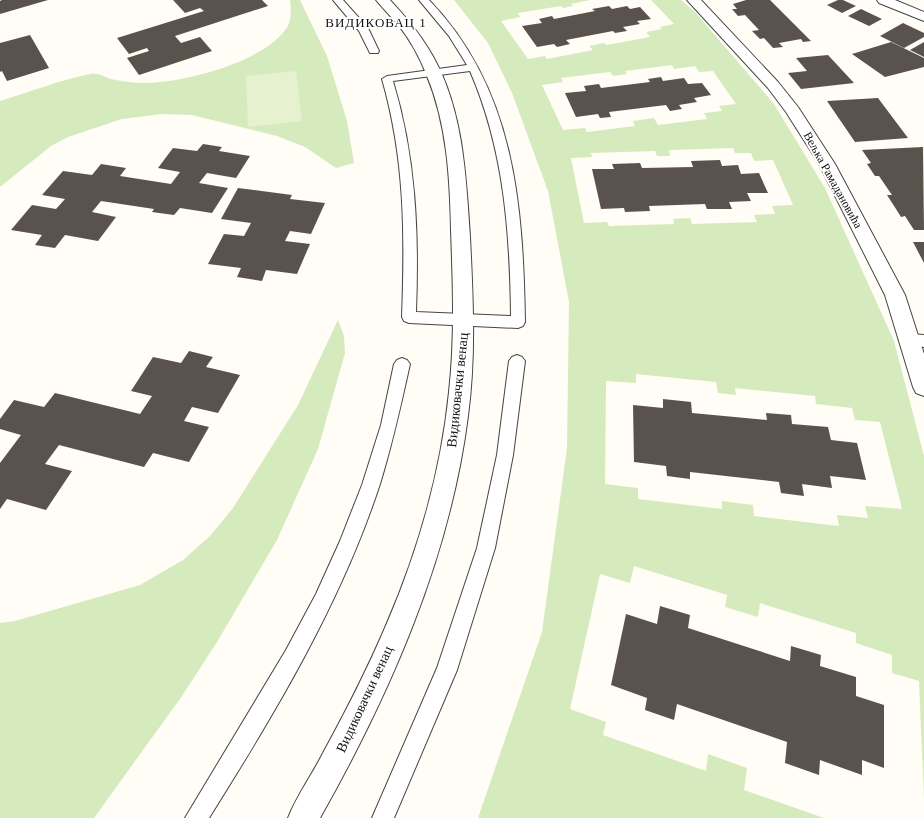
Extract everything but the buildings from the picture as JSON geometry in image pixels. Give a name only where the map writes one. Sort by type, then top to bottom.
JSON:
[{"type":"street","name":"Видиковачки венац","points":[[302,818],[322,786],[373,685],[405,608],[424,558],[443,488],[457,416],[464,319],[456,169],[447,108],[435,74],[408,28],[383,0]]},
{"type":"street","name":"Вељка Рамадановића","points":[[694,0],[773,84],[793,110],[826,164],[895,295],[917,341],[924,387]]},
{"type":"street","points":[[884,0],[924,17]]},
{"type":"lane","points":[[338,0],[364,30],[374,51]]},
{"type":"lane","points":[[424,0],[454,36],[474,67],[493,116],[501,144],[516,233],[518,322],[409,318],[409,188],[404,150],[387,79],[435,74],[474,67]]},
{"type":"lane","points":[[384,818],[447,670],[486,548],[505,455],[517,361]]},
{"type":"lane","points":[[196,818],[259,718],[306,634],[344,554],[378,467],[396,402],[402,364]]},
{"type":"green space","points":[[290,0],[300,0],[327,56],[347,121],[354,163],[336,168],[305,147],[277,136],[192,115],[162,114],[122,119],[68,137],[51,146],[0,187],[0,101],[56,83],[92,74],[98,74],[115,80],[144,83],[179,79],[221,69],[259,52],[275,41],[288,26],[291,11]]},
{"type":"green space","points":[[454,0],[590,0],[571,4],[573,6],[563,8],[561,6],[518,13],[520,17],[501,21],[528,59],[545,56],[547,59],[593,50],[589,46],[604,43],[607,45],[650,37],[646,32],[662,29],[660,27],[674,24],[651,0],[681,0],[695,12],[774,104],[825,188],[894,341],[924,456],[924,798],[919,681],[892,673],[892,655],[856,643],[856,633],[760,603],[758,617],[725,607],[727,595],[634,566],[630,583],[600,574],[570,709],[606,722],[603,735],[706,771],[708,754],[747,768],[744,790],[824,818],[478,818],[542,632],[567,448],[569,302],[548,191],[512,93],[488,43]],"holes":[[[672,65],[674,69],[695,66],[699,72],[713,71],[736,104],[719,106],[722,111],[704,113],[707,119],[658,125],[654,118],[633,121],[635,126],[587,132],[585,128],[563,130],[542,85],[563,82],[561,78],[610,72],[613,76],[627,74],[625,71]],[[733,148],[735,153],[751,153],[754,161],[773,160],[793,205],[772,206],[775,214],[754,215],[757,222],[692,224],[690,218],[673,219],[674,224],[609,226],[607,222],[584,223],[571,158],[592,157],[591,153],[655,151],[657,156],[670,156],[669,150]],[[636,374],[716,382],[718,393],[736,395],[735,388],[815,396],[816,404],[852,408],[855,420],[880,422],[902,509],[865,506],[868,518],[837,515],[839,526],[754,516],[753,505],[722,501],[722,509],[638,499],[638,488],[605,484],[606,381],[636,383]]]},
{"type":"green space","points":[[296,71],[302,121],[248,127],[246,76]]},
{"type":"green space","points":[[338,320],[344,336],[345,353],[318,449],[277,540],[217,642],[182,696],[94,818],[0,818],[0,623],[15,621],[140,585],[183,560],[210,536],[233,508],[298,405]]},
{"type":"district","name":"ВИДИКОВАЦ 1","points":[[376,22]]}]
